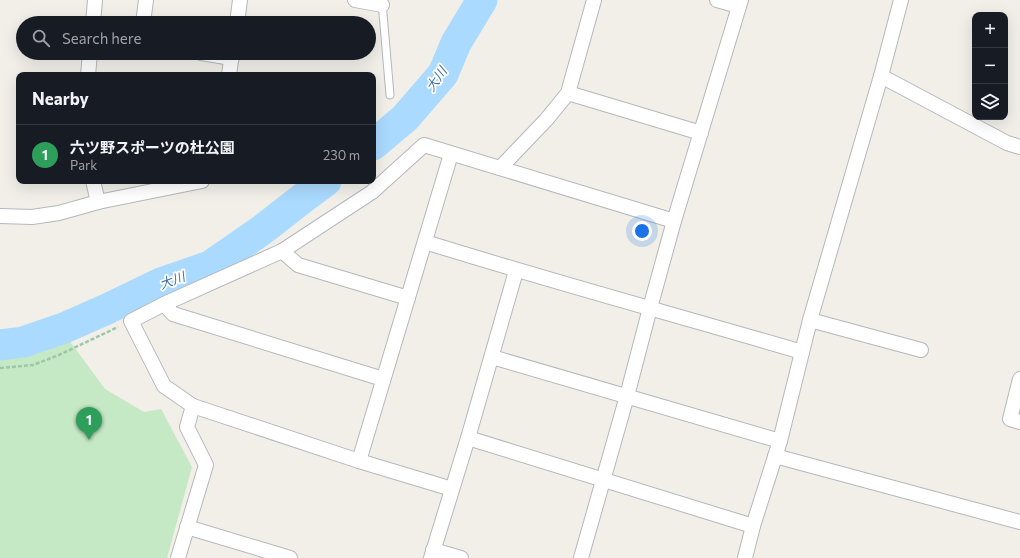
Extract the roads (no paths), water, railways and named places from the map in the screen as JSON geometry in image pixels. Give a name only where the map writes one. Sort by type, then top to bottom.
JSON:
[{"type":"street","points":[[94,16],[96,0]]},
{"type":"street","points":[[144,16],[146,0]]},
{"type":"street","points":[[237,16],[240,0]]},
{"type":"street","points":[[355,0],[382,2]]},
{"type":"street","points":[[500,168],[546,120],[568,93],[594,0]]},
{"type":"street","points":[[581,558],[627,396],[674,221],[740,3],[717,0]]},
{"type":"street","points":[[745,558],[753,526],[780,441],[810,320],[881,76],[901,0]]},
{"type":"street","points":[[88,72],[89,60]]},
{"type":"street","points":[[229,72],[231,60]]},
{"type":"street","points":[[881,76],[1007,143],[1020,147]]},
{"type":"street","points":[[568,93],[701,134]]},
{"type":"street","points":[[452,489],[359,461],[193,406],[164,386],[131,321],[164,304],[282,251],[372,192],[424,144],[451,154],[674,221]]},
{"type":"street","points":[[359,461],[451,154]]},
{"type":"street","points":[[94,184],[98,202]]},
{"type":"street","points":[[0,216],[32,217],[59,213],[98,202],[187,184]]},
{"type":"street","points":[[425,242],[516,271],[802,352]]},
{"type":"street","points":[[282,251],[298,265],[408,298]]},
{"type":"street","points":[[461,558],[432,554],[492,358],[516,271]]},
{"type":"street","points":[[164,304],[173,314],[383,380]]},
{"type":"street","points":[[810,320],[921,350]]},
{"type":"street","points":[[492,358],[780,441]]},
{"type":"street","points":[[1020,379],[1010,419],[1020,422]]},
{"type":"street","points":[[178,558],[206,465],[187,427],[193,406]]},
{"type":"street","points":[[468,438],[753,526]]},
{"type":"street","points":[[775,456],[1020,522]]},
{"type":"street","points":[[187,527],[290,558]]},
{"type":"lane","points":[[382,2],[390,95]]},
{"type":"waterway","name":"大川","points":[[376,142],[405,118],[443,74],[456,43],[482,0]]},
{"type":"waterway","name":"大川","points":[[0,345],[23,342],[64,328],[161,283],[210,266],[262,230],[322,184]]},
{"type":"place","name":"六ツ野スポーツの杜公園","points":[[89,440]]}]
